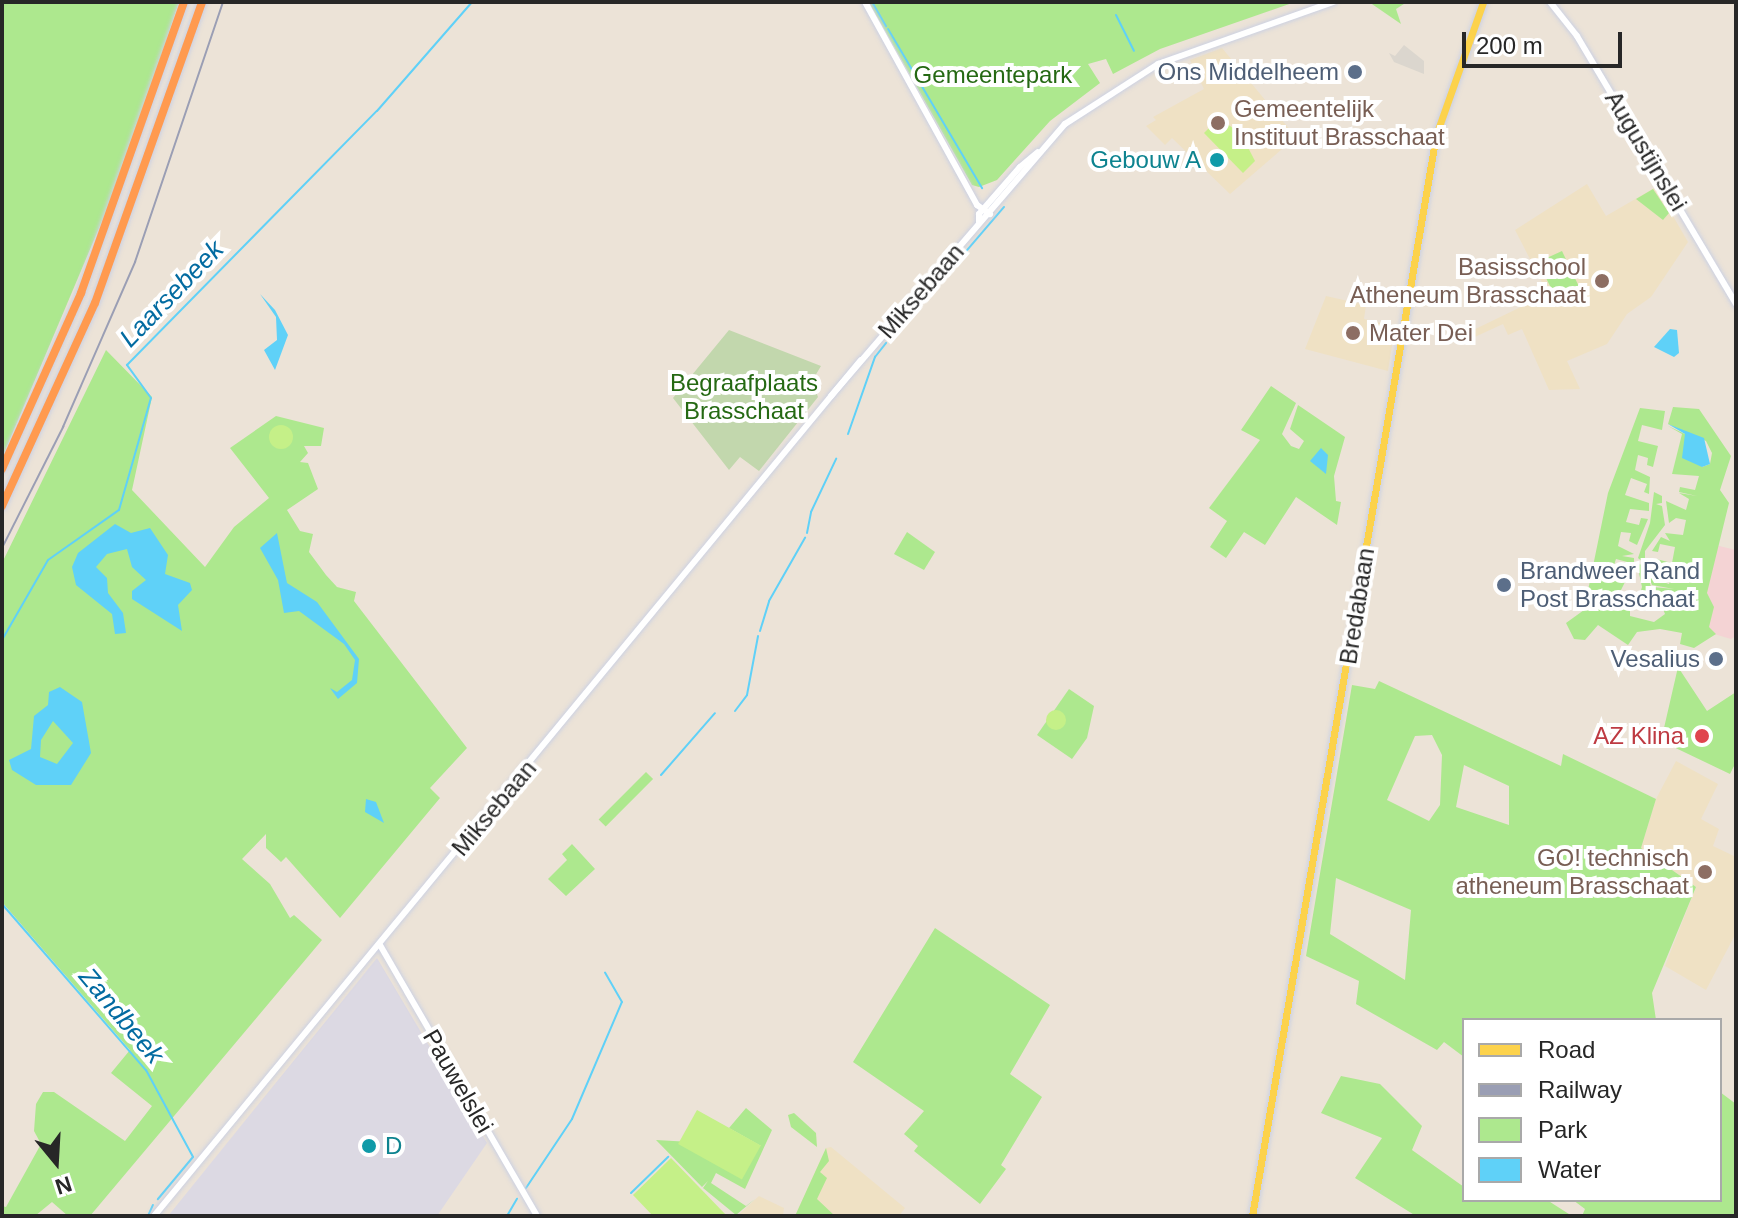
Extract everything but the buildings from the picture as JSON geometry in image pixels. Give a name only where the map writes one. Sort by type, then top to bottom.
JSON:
[{"type":"highway","points":[[2,469],[81,293],[184,2]]},
{"type":"highway","points":[[2,506],[95,303],[202,2]]},
{"type":"main road","name":"Bredabaan","points":[[1252,1216],[1436,135],[1483,2]]},
{"type":"street","points":[[865,2],[973,193],[988,210]]},
{"type":"street","name":"Miksebaan","points":[[154,1216],[830,397],[1038,152],[1075,117],[1148,68],[1333,2]]},
{"type":"street","name":"Augustijnslei","points":[[1550,2],[1577,36],[1736,304]]},
{"type":"street","name":"Pauwelslei","points":[[380,945],[537,1216]]},
{"type":"shaded area","points":[[1404,45],[1424,61],[1424,74],[1394,62],[1389,53],[1395,56]]},
{"type":"shaded area","name":"Gemeentelijk Instituut Brasschaat","points":[[1222,48],[1296,137],[1230,194],[1172,138],[1165,145],[1146,126],[1156,120],[1153,117],[1204,89],[1190,60]]},
{"type":"shaded area","name":"Basisschool Atheneum Brasschaat","points":[[1587,184],[1606,216],[1656,187],[1688,242],[1651,297],[1627,314],[1607,344],[1567,361],[1580,389],[1549,390],[1522,329],[1508,335],[1503,324],[1466,341],[1463,335],[1548,294],[1515,230]]},
{"type":"shaded area","name":"Mater Dei","points":[[1326,296],[1366,305],[1364,319],[1395,326],[1388,371],[1305,349]]},
{"type":"shaded area","points":[[1715,545],[1736,550],[1736,636],[1731,639],[1697,629]]},
{"type":"shaded area","name":"GO! technisch atheneum Brasschaat","points":[[1676,761],[1718,784],[1701,819],[1719,829],[1713,846],[1736,857],[1736,933],[1706,990],[1665,966],[1696,887],[1641,848],[1656,799]]},
{"type":"shaded area","points":[[377,958],[487,1143],[437,1216],[168,1216]]},
{"type":"shaded area","points":[[831,1147],[905,1208],[899,1216],[795,1216],[826,1148]]},
{"type":"shaded area","points":[[759,1196],[784,1208],[783,1216],[737,1216]]},
{"type":"green space","points":[[2,2],[179,2],[121,176],[2,458]]},
{"type":"green space","name":"Gemeentepark","points":[[869,2],[1295,2],[1160,49],[1113,74],[1106,59],[1088,64],[1100,83],[1050,121],[997,180],[979,187],[972,185]]},
{"type":"green space","points":[[1369,2],[1407,2],[1396,9],[1401,24]]},
{"type":"green space","points":[[1219,118],[1241,134],[1255,161],[1243,173],[1204,133]]},
{"type":"green space","points":[[1653,189],[1669,213],[1663,220],[1636,199]]},
{"type":"green space","points":[[1562,251],[1583,295],[1564,304],[1561,297],[1556,298],[1538,262]]},
{"type":"green space","name":"Begraafplaats Brasschaat","points":[[729,330],[821,366],[812,381],[818,397],[759,471],[740,457],[729,470],[673,398]]},
{"type":"green space","points":[[106,350],[152,397],[132,490],[205,567],[234,527],[269,498],[230,448],[276,416],[324,428],[321,446],[304,446],[308,453],[300,462],[308,463],[318,489],[287,510],[300,531],[313,534],[309,552],[326,575],[337,587],[356,592],[354,601],[467,748],[430,788],[440,798],[340,918],[286,857],[281,862],[266,848],[266,834],[242,859],[270,884],[290,918],[294,915],[322,940],[90,1216],[68,1216],[52,1202],[35,1216],[2,1216],[2,1206],[6,1207],[41,1144],[34,1131],[36,1104],[43,1092],[54,1092],[125,1141],[152,1106],[111,1073],[130,1050],[2,902],[2,563]]},
{"type":"green space","points":[[1271,386],[1296,403],[1282,434],[1291,446],[1299,449],[1304,441],[1290,429],[1298,405],[1345,437],[1334,476],[1336,501],[1341,502],[1337,525],[1296,497],[1265,545],[1244,532],[1226,558],[1210,547],[1227,521],[1209,508],[1260,440],[1241,430]]},
{"type":"green space","points":[[1673,407],[1699,409],[1731,456],[1720,490],[1729,503],[1707,593],[1714,607],[1709,627],[1716,634],[1694,648],[1680,644],[1682,633],[1660,629],[1637,632],[1628,645],[1598,625],[1585,640],[1574,639],[1566,623],[1584,610],[1608,493],[1640,408],[1665,411],[1662,430],[1642,425],[1638,441],[1658,446],[1653,467],[1647,465],[1648,458],[1638,455],[1635,470],[1650,477],[1649,494],[1644,492],[1647,484],[1631,478],[1625,495],[1649,503],[1649,511],[1630,509],[1626,522],[1639,525],[1641,518],[1648,519],[1637,545],[1629,541],[1631,533],[1621,532],[1618,546],[1634,554],[1622,556],[1634,558],[1634,570],[1631,563],[1616,559],[1611,574],[1627,578],[1616,600],[1630,604],[1630,616],[1654,622],[1665,614],[1663,609],[1671,610],[1674,595],[1664,593],[1658,604],[1653,587],[1674,589],[1652,585],[1649,577],[1669,584],[1672,573],[1648,566],[1656,559],[1672,563],[1675,547],[1660,544],[1658,552],[1652,551],[1661,537],[1670,541],[1665,533],[1683,535],[1686,520],[1676,518],[1669,523],[1666,501],[1686,510],[1689,499],[1679,493],[1697,496],[1679,492],[1680,487],[1695,490],[1699,476],[1672,474],[1682,434],[1668,426],[1685,434],[1702,467],[1710,464],[1712,453],[1706,441],[1668,424]]},
{"type":"green space","points":[[281,425],[290,428],[293,437],[290,446],[281,449],[272,446],[269,437],[272,428]]},
{"type":"green space","points":[[1654,492],[1662,496],[1662,503],[1656,504],[1662,506],[1665,525],[1645,551],[1645,564],[1638,558],[1650,523]]},
{"type":"green space","points":[[907,532],[935,552],[924,570],[894,554]]},
{"type":"green space","points":[[1637,564],[1645,565],[1654,598],[1649,607],[1638,600],[1642,587]]},
{"type":"green space","name":"AZ Klina","points":[[1678,667],[1707,711],[1736,692],[1736,762],[1730,774],[1661,741]]},
{"type":"green space","points":[[1379,681],[1561,766],[1563,754],[1656,799],[1641,848],[1696,887],[1652,993],[1656,1018],[1462,1018],[1462,1056],[1444,1042],[1437,1050],[1356,1004],[1359,981],[1306,956],[1352,685],[1375,689]],"holes":[[[1432,735],[1442,755],[1440,805],[1429,821],[1387,800],[1415,736]],[[1464,765],[1509,786],[1509,825],[1456,807]],[[1336,878],[1411,910],[1405,980],[1330,934]]]},
{"type":"green space","points":[[1069,689],[1094,706],[1087,738],[1072,759],[1037,735]]},
{"type":"green space","points":[[1056,710],[1063,713],[1066,720],[1063,727],[1056,730],[1049,727],[1046,720],[1049,713]]},
{"type":"green space","points":[[646,772],[653,779],[606,826],[599,819]]},
{"type":"green space","points":[[572,844],[595,869],[566,896],[548,879],[567,860],[562,854]]},
{"type":"green space","points":[[935,928],[1050,1005],[1010,1074],[1042,1097],[1001,1165],[1006,1169],[980,1204],[914,1151],[918,1146],[904,1134],[924,1111],[853,1062]]},
{"type":"green space","points":[[1341,1076],[1380,1084],[1422,1126],[1412,1150],[1462,1186],[1462,1202],[1550,1202],[1572,1216],[1416,1216],[1355,1178],[1382,1138],[1321,1113]]},
{"type":"green space","points":[[1722,1094],[1736,1104],[1736,1216],[1582,1216],[1585,1209],[1576,1202],[1722,1202]]},
{"type":"green space","points":[[746,1108],[772,1130],[745,1189],[716,1173],[711,1183],[746,1206],[755,1199],[736,1215],[703,1188],[708,1181],[702,1187],[656,1140],[761,1146],[729,1128]]},
{"type":"green space","points":[[697,1110],[761,1145],[742,1180],[678,1144]]},
{"type":"green space","points":[[794,1113],[816,1133],[817,1147],[791,1127],[788,1115]]},
{"type":"green space","points":[[826,1148],[829,1161],[820,1172],[827,1178],[817,1199],[835,1216],[795,1216]]},
{"type":"green space","points":[[671,1158],[727,1216],[653,1216],[633,1195]]},
{"type":"water","points":[[260,294],[275,310],[288,335],[275,370],[264,350],[277,340],[276,317]]},
{"type":"water","points":[[1670,329],[1677,330],[1679,353],[1674,357],[1654,347]]},
{"type":"water","points":[[1668,424],[1704,438],[1710,464],[1702,467],[1682,458],[1685,434]]},
{"type":"water","points":[[1321,448],[1328,455],[1326,474],[1310,461]]},
{"type":"water","points":[[115,524],[131,533],[150,528],[168,555],[165,574],[190,583],[192,590],[178,605],[182,631],[132,599],[132,591],[146,580],[132,567],[127,549],[107,554],[96,567],[107,578],[108,593],[123,613],[126,633],[115,634],[112,614],[76,585],[72,567],[78,553]]},
{"type":"water","points":[[277,533],[287,583],[317,602],[359,659],[357,683],[338,699],[330,688],[337,692],[352,680],[355,660],[344,644],[299,611],[284,613],[278,580],[260,548]]},
{"type":"water","points":[[60,687],[82,702],[91,753],[71,785],[36,785],[12,770],[9,760],[31,749],[34,716],[48,705],[49,692]],"holes":[[[53,721],[73,743],[57,764],[40,757],[41,740]]]},
{"type":"water","points":[[366,799],[376,802],[384,823],[365,812]]},
{"type":"waterway","name":"Laarsebeek","points":[[2,640],[48,560],[119,510],[151,398],[127,365],[377,111],[472,2]]},
{"type":"waterway","points":[[872,2],[886,26]]},
{"type":"waterway","points":[[1116,15],[1134,51]]},
{"type":"waterway","points":[[888,29],[982,188]]},
{"type":"waterway","points":[[896,333],[1004,207]]},
{"type":"waterway","points":[[848,434],[875,357],[886,343]]},
{"type":"waterway","points":[[807,533],[811,512],[836,459]]},
{"type":"waterway","points":[[760,631],[769,601],[805,538]]},
{"type":"waterway","points":[[735,711],[747,695],[758,636]]},
{"type":"waterway","points":[[661,775],[715,713]]},
{"type":"waterway","name":"Zandbeek","points":[[2,904],[146,1070],[193,1157],[158,1199]]},
{"type":"waterway","points":[[526,1188],[572,1119],[622,1002],[605,973]]},
{"type":"waterway","points":[[631,1193],[668,1157]]},
{"type":"waterway","points":[[507,1216],[517,1199]]},
{"type":"waterway","name":"Zandbeek","points":[[148,1216],[153,1205]]},
{"type":"railway","points":[[2,548],[63,427],[135,262],[223,2]]},
{"type":"place","name":"Ons Middelheem","points":[[1355,72]]},
{"type":"place","name":"Gemeentelijk Instituut Brasschaat","points":[[1218,123]]},
{"type":"place","name":"Gebouw A","points":[[1217,160]]},
{"type":"place","name":"Basisschool Atheneum Brasschaat","points":[[1602,281]]},
{"type":"place","name":"Mater Dei","points":[[1353,333]]},
{"type":"place","name":"Brandweer Rand Post Brasschaat","points":[[1504,585]]},
{"type":"place","name":"Vesalius","points":[[1716,659]]},
{"type":"place","name":"AZ Klina","points":[[1702,736]]},
{"type":"place","name":"GO! technisch atheneum Brasschaat","points":[[1705,872]]},
{"type":"place","name":"D","points":[[369,1146]]}]
